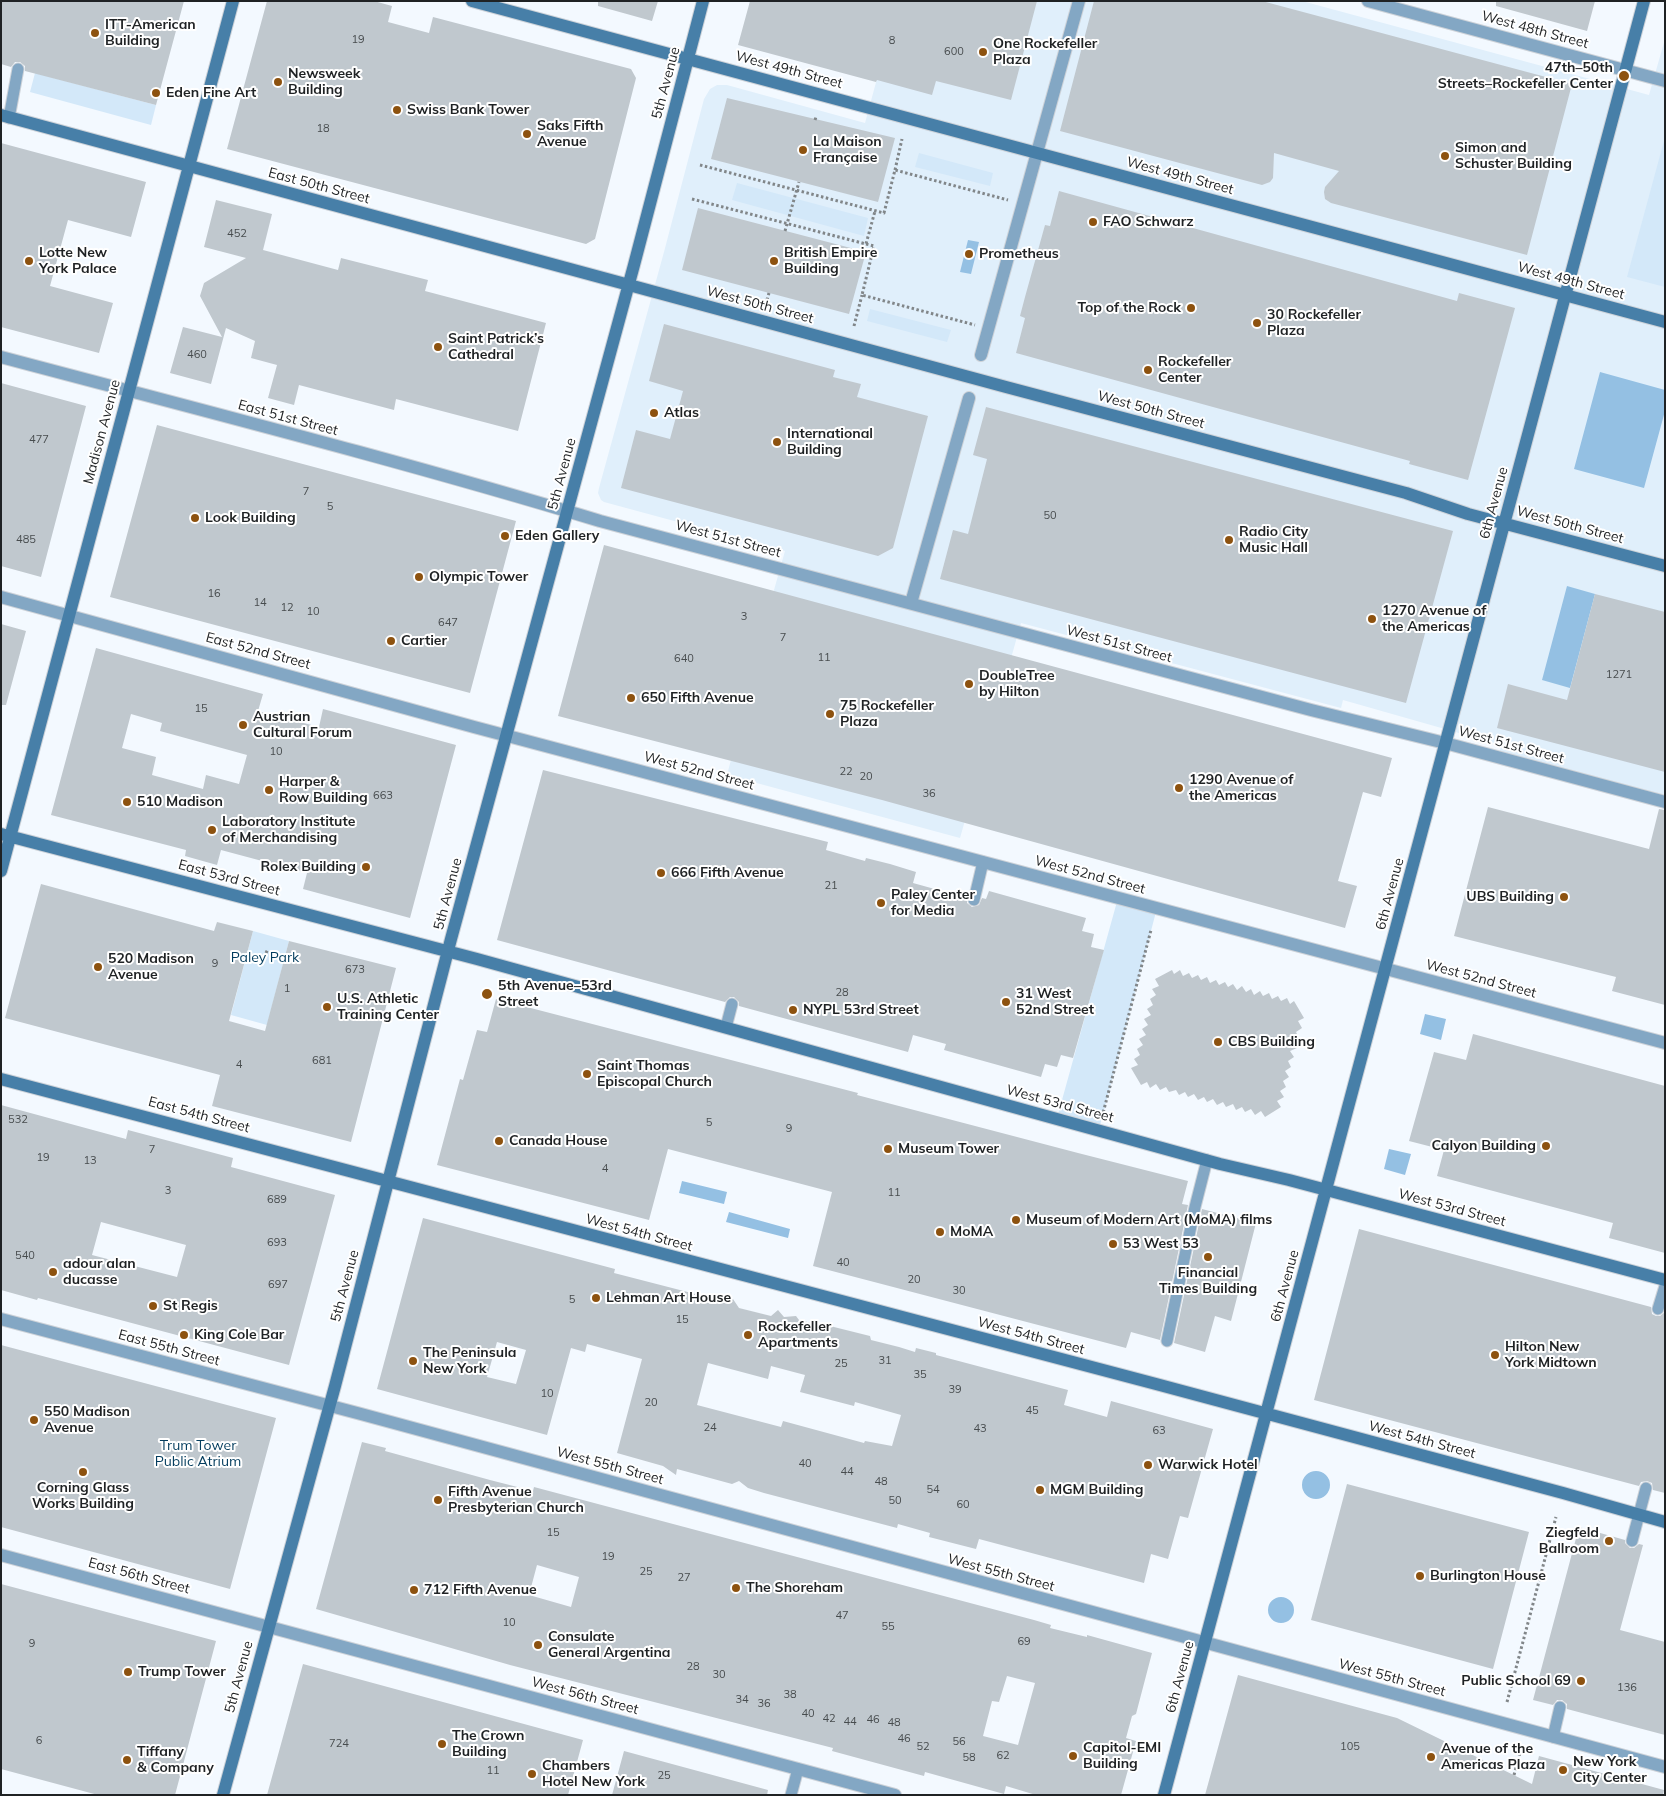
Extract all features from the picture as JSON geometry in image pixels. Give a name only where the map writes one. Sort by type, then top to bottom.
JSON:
[{"type":"main road","name":"Madison Avenue","points":[[1,871],[6,835],[70,615],[233,1]]},
{"type":"main road","name":"West 49th Street","points":[[472,1],[1665,322]]},
{"type":"main road","name":"5th Avenue","points":[[223,1795],[629,285],[703,1]]},
{"type":"main road","name":"6th Avenue","points":[[1164,1795],[1644,1]]},
{"type":"main road","name":"East 50th Street","points":[[5,116],[629,285]]},
{"type":"main road","name":"West 50th Street","points":[[629,285],[1006,388],[1406,493],[1468,514],[1665,566]]},
{"type":"main road","name":"East 53rd Street","points":[[6,835],[449,952]]},
{"type":"main road","name":"West 53rd Street","points":[[449,952],[1207,1160],[1665,1280]]},
{"type":"main road","name":"East 54th Street","points":[[1,1079],[388,1181]]},
{"type":"main road","name":"West 54th Street","points":[[388,1181],[1665,1522]]},
{"type":"street","points":[[981,355],[1079,1]]},
{"type":"street","name":"West 48th Street","points":[[1368,1],[1665,81]]},
{"type":"street","name":"East 51st Street","points":[[1,357],[567,511]]},
{"type":"street","points":[[911,603],[969,398]]},
{"type":"street","name":"West 51st Street","points":[[567,511],[1311,710],[1446,743],[1665,802]]},
{"type":"street","name":"East 52nd Street","points":[[1,597],[508,734]]},
{"type":"street","name":"West 52nd Street","points":[[508,734],[1665,1044]]},
{"type":"street","name":"East 55th Street","points":[[1,1319],[329,1406]]},
{"type":"street","name":"West 55th Street","points":[[329,1406],[1665,1767]]},
{"type":"street","name":"East 56th Street","points":[[1,1556],[268,1626]]},
{"type":"street","name":"West 56th Street","points":[[268,1626],[895,1795]]},
{"type":"lane","points":[[5,116],[18,69]]},
{"type":"lane","points":[[974,900],[983,862]]},
{"type":"lane","points":[[726,1027],[732,1004]]},
{"type":"lane","points":[[1167,1341],[1195,1207],[1207,1160]]},
{"type":"lane","points":[[1658,1309],[1665,1286]]},
{"type":"lane","points":[[1632,1541],[1646,1488]]},
{"type":"lane","points":[[1553,1737],[1560,1707]]},
{"type":"lane","points":[[792,1795],[798,1769]]},
{"type":"path","points":[[700,165],[884,213],[902,139]]},
{"type":"path","points":[[895,170],[1023,204]]},
{"type":"path","points":[[785,231],[798,182]]},
{"type":"path","points":[[692,199],[874,246],[854,326]]},
{"type":"path","points":[[866,244],[875,211]]},
{"type":"path","points":[[767,300],[769,293]]},
{"type":"path","points":[[862,295],[988,328]]},
{"type":"path","points":[[1099,1129],[1151,930]]},
{"type":"path","points":[[1507,1702],[1556,1517]]},
{"type":"path","points":[[1514,1775],[1521,1749]]},
{"type":"shaded area","name":"Rockefeller Center","points":[[898,1],[1302,1],[1649,95],[1665,39],[1665,795],[1500,751],[1501,745],[1343,700],[1341,708],[1021,623],[960,838],[727,775],[753,676],[750,675],[785,551],[604,502],[598,493],[599,488],[704,99],[710,89],[717,85],[727,85],[865,123]]},
{"type":"green space","points":[[35,73],[156,105],[151,125],[30,92]]},
{"type":"green space","points":[[1665,137],[1665,287],[1627,277]]},
{"type":"green space","points":[[919,153],[993,173],[990,186],[915,167]]},
{"type":"green space","points":[[737,183],[868,218],[864,236],[732,200]]},
{"type":"green space","points":[[870,309],[951,330],[947,342],[867,321]]},
{"type":"green space","points":[[1118,898],[1157,908],[1099,1129],[1057,1118]]},
{"type":"green space","name":"Paley Park","points":[[253,931],[289,941],[267,1025],[231,1015]]},
{"type":"water","points":[[968,240],[979,242],[971,274],[960,272]]},
{"type":"water","points":[[1600,372],[1665,390],[1665,411],[1644,488],[1574,469]]},
{"type":"water","points":[[1567,586],[1595,594],[1570,688],[1542,680]]},
{"type":"water","points":[[1425,1014],[1446,1019],[1441,1040],[1420,1034]]},
{"type":"water","points":[[1389,1149],[1411,1154],[1405,1175],[1384,1169]]},
{"type":"water","points":[[682,1181],[727,1192],[724,1204],[679,1193]]},
{"type":"water","points":[[729,1212],[790,1229],[788,1238],[726,1222]]},
{"type":"water","points":[[1316,1471],[1326,1475],[1330,1485],[1326,1495],[1316,1499],[1306,1495],[1302,1485],[1306,1475]]},
{"type":"water","points":[[1281,1597],[1290,1601],[1294,1610],[1290,1619],[1281,1623],[1272,1619],[1268,1610],[1272,1601]]},
{"type":"building","name":"ITT-American Building","points":[[1,1],[184,1],[156,105],[25,71],[25,66],[20,62],[15,62],[11,67],[1,64]]},
{"type":"building","points":[[267,1],[374,1],[392,6],[388,22],[429,33],[433,17],[631,69],[636,78],[595,239],[586,244],[227,149]]},
{"type":"building","points":[[598,1],[658,1],[652,21],[598,6]]},
{"type":"building","points":[[750,1],[1037,1],[1011,100],[936,81],[932,95],[738,45]]},
{"type":"building","points":[[1094,1],[1262,1],[1572,84],[1527,255],[1331,203],[1325,199],[1325,187],[1339,171],[1274,153],[1273,178],[1270,182],[1262,185],[1060,131]]},
{"type":"building","points":[[1496,1],[1595,1],[1587,31],[1496,6]]},
{"type":"building","name":"La Maison Française","points":[[727,98],[895,138],[878,202],[711,159]]},
{"type":"building","name":"Lotte New York Palace","points":[[1,143],[146,182],[131,237],[68,220],[50,286],[113,303],[99,353],[1,327]]},
{"type":"building","name":"30 Rockefeller Plaza","points":[[1059,191],[1457,301],[1459,293],[1515,308],[1468,480],[1409,464],[1410,461],[1016,353],[1025,318],[1020,316],[1025,297],[1045,225],[1050,226]]},
{"type":"building","name":"Saint Patrick’s Cathedral","points":[[216,200],[272,214],[263,250],[338,270],[341,258],[428,280],[425,291],[546,323],[518,431],[396,399],[394,410],[299,385],[294,405],[268,398],[277,365],[251,358],[255,341],[226,328],[211,384],[170,373],[183,327],[222,337],[200,296],[204,283],[246,258],[204,247]]},
{"type":"building","name":"British Empire Building","points":[[698,208],[866,252],[849,314],[682,270]]},
{"type":"building","name":"International Building","points":[[664,324],[835,370],[833,377],[861,384],[857,397],[928,416],[893,548],[878,556],[621,488],[636,430],[670,439],[683,391],[649,381]]},
{"type":"building","points":[[1,383],[86,406],[41,577],[1,566]]},
{"type":"building","points":[[986,407],[1453,531],[1406,703],[940,579],[953,530],[968,534],[987,459],[973,455]]},
{"type":"building","points":[[157,425],[516,521],[470,693],[110,597]]},
{"type":"building","points":[[604,545],[1392,758],[1381,797],[1363,792],[1338,881],[1357,886],[1345,928],[882,800],[558,716]]},
{"type":"building","points":[[1595,594],[1665,612],[1665,772],[1497,728],[1508,684],[1567,700]]},
{"type":"building","points":[[1,624],[26,631],[6,705],[1,705]]},
{"type":"building","points":[[96,648],[263,694],[258,711],[319,727],[323,709],[456,745],[410,918],[303,889],[307,873],[221,850],[217,865],[185,856],[186,850],[51,815]],"holes":[[[131,714],[162,723],[160,731],[247,755],[239,784],[206,775],[203,789],[152,775],[156,757],[122,748]]]},
{"type":"building","points":[[543,770],[828,842],[826,850],[865,861],[866,858],[916,872],[913,883],[967,898],[967,903],[972,907],[979,905],[982,898],[986,899],[989,891],[1086,918],[1082,931],[1094,934],[1091,947],[1104,950],[1073,1058],[1061,1055],[1057,1067],[1045,1064],[1041,1077],[944,1050],[946,1044],[913,1035],[908,1052],[739,1006],[739,1002],[734,997],[730,997],[725,1002],[497,940]]},
{"type":"building","name":"UBS Building","points":[[1488,807],[1649,849],[1659,809],[1665,810],[1665,1005],[1612,991],[1616,977],[1454,936]]},
{"type":"building","points":[[41,884],[214,931],[217,922],[253,931],[229,1021],[265,1031],[289,941],[396,968],[351,1142],[212,1106],[220,1075],[5,1018]]},
{"type":"building","name":"CBS Building","points":[[1172,970],[1174,974],[1180,970],[1183,976],[1189,973],[1192,978],[1198,975],[1201,980],[1207,977],[1210,983],[1216,980],[1219,985],[1225,982],[1228,987],[1233,984],[1237,990],[1242,986],[1246,992],[1251,989],[1254,995],[1260,991],[1263,996],[1269,993],[1272,999],[1278,996],[1281,1001],[1287,998],[1290,1004],[1294,1001],[1304,1018],[1298,1021],[1302,1028],[1296,1032],[1299,1038],[1293,1041],[1297,1048],[1290,1051],[1294,1057],[1288,1061],[1291,1067],[1285,1071],[1289,1077],[1283,1081],[1286,1087],[1280,1091],[1284,1097],[1277,1101],[1281,1107],[1265,1117],[1261,1111],[1255,1115],[1251,1109],[1245,1112],[1242,1107],[1236,1110],[1233,1104],[1226,1107],[1223,1102],[1217,1105],[1213,1099],[1207,1102],[1204,1097],[1198,1100],[1194,1094],[1188,1097],[1185,1092],[1179,1095],[1176,1090],[1169,1092],[1166,1087],[1160,1090],[1156,1084],[1150,1088],[1147,1082],[1141,1085],[1131,1068],[1138,1065],[1134,1059],[1140,1055],[1137,1049],[1143,1045],[1139,1039],[1146,1035],[1142,1029],[1148,1025],[1144,1019],[1151,1015],[1147,1009],[1153,1005],[1150,999],[1156,995],[1152,989],[1159,986],[1155,979]]},
{"type":"building","points":[[496,999],[1188,1181],[1182,1204],[1188,1205],[1160,1340],[1131,1332],[1126,1348],[813,1266],[832,1192],[668,1149],[649,1220],[437,1165],[460,1079],[463,1080],[477,1030],[487,1032]]},
{"type":"building","name":"Calyon Building","points":[[1473,1034],[1665,1086],[1665,1253],[1609,1238],[1613,1223],[1437,1176],[1444,1150],[1409,1141],[1434,1052],[1466,1060]]},
{"type":"building","points":[[1,1105],[126,1139],[128,1130],[233,1158],[231,1167],[335,1195],[289,1365],[38,1298],[37,1300],[1,1290]],"holes":[[[101,1222],[186,1245],[177,1277],[92,1255]]]},
{"type":"building","name":"Financial Times Building","points":[[1202,1209],[1256,1223],[1231,1321],[1215,1316],[1205,1352],[1174,1343]]},
{"type":"building","points":[[423,1218],[615,1269],[614,1273],[707,1297],[717,1295],[723,1302],[733,1299],[739,1308],[771,1316],[778,1310],[784,1317],[796,1316],[799,1320],[870,1336],[871,1340],[915,1352],[916,1348],[1068,1390],[1064,1405],[1107,1417],[1111,1401],[1213,1429],[1188,1518],[1180,1516],[1168,1559],[1151,1554],[1144,1583],[979,1539],[976,1549],[929,1537],[930,1533],[898,1524],[897,1528],[764,1493],[748,1488],[739,1481],[732,1484],[677,1469],[676,1475],[663,1466],[617,1453],[642,1359],[587,1344],[585,1352],[571,1348],[547,1435],[377,1389]],"holes":[[[497,1342],[526,1350],[516,1384],[487,1377]],[[708,1363],[768,1379],[771,1366],[805,1375],[800,1392],[854,1406],[855,1402],[901,1415],[892,1446],[865,1441],[864,1443],[783,1421],[781,1427],[697,1405]]]},
{"type":"building","name":"Hilton New York Midtown","points":[[1359,1229],[1651,1307],[1652,1314],[1656,1316],[1660,1316],[1665,1312],[1665,1493],[1653,1490],[1652,1483],[1647,1481],[1641,1482],[1639,1486],[1314,1400]]},
{"type":"building","points":[[1,1345],[276,1418],[230,1589],[1,1527]]},
{"type":"building","points":[[362,1442],[386,1448],[385,1451],[490,1480],[533,1491],[534,1487],[1034,1620],[1051,1625],[1050,1628],[1087,1637],[1087,1635],[1152,1653],[1136,1714],[1132,1716],[1126,1738],[1136,1741],[1121,1795],[1036,1795],[1006,1786],[1004,1794],[925,1772],[924,1776],[832,1751],[833,1748],[510,1665],[316,1609]],"holes":[[[537,1565],[579,1577],[571,1607],[529,1595]],[[1007,1676],[1035,1683],[1018,1745],[983,1736],[992,1701],[999,1702]]]},
{"type":"building","name":"Burlington House","points":[[1347,1484],[1529,1532],[1493,1669],[1311,1620]]},
{"type":"building","points":[[1579,1527],[1625,1540],[1625,1543],[1630,1548],[1634,1548],[1639,1544],[1643,1545],[1620,1630],[1665,1642],[1665,1735],[1567,1709],[1567,1704],[1562,1700],[1557,1700],[1553,1705],[1533,1700]]},
{"type":"building","points":[[1,1584],[216,1641],[175,1795],[98,1795],[1,1769]]},
{"type":"building","points":[[303,1664],[583,1740],[568,1795],[267,1795]]},
{"type":"building","points":[[1238,1675],[1397,1718],[1532,1784],[1539,1756],[1664,1790],[1663,1795],[1205,1795]]},
{"type":"building","points":[[624,1751],[768,1790],[767,1795],[612,1795]]},
{"type":"place","name":"ITT-American Building","points":[[95,33]]},
{"type":"place","name":"One Rockefeller Plaza","points":[[983,52]]},
{"type":"place","name":"47th–50th Streets–Rockefeller Center","points":[[1624,76]]},
{"type":"place","name":"Newsweek Building","points":[[278,82]]},
{"type":"place","name":"Eden Fine Art","points":[[156,93]]},
{"type":"place","name":"Swiss Bank Tower","points":[[397,110]]},
{"type":"place","name":"Saks Fifth Avenue","points":[[527,134]]},
{"type":"place","name":"La Maison Française","points":[[803,150]]},
{"type":"place","name":"Simon and Schuster Building","points":[[1445,156]]},
{"type":"place","name":"FAO Schwarz","points":[[1093,222]]},
{"type":"place","name":"Prometheus","points":[[969,254]]},
{"type":"place","name":"Lotte New York Palace","points":[[29,261]]},
{"type":"place","name":"British Empire Building","points":[[774,261]]},
{"type":"place","name":"Top of the Rock","points":[[1191,308]]},
{"type":"place","name":"30 Rockefeller Plaza","points":[[1257,323]]},
{"type":"place","name":"Saint Patrick’s Cathedral","points":[[438,347]]},
{"type":"place","name":"Rockefeller Center","points":[[1148,370]]},
{"type":"place","name":"Atlas","points":[[654,413]]},
{"type":"place","name":"International Building","points":[[777,442]]},
{"type":"place","name":"Look Building","points":[[195,518]]},
{"type":"place","name":"Eden Gallery","points":[[505,536]]},
{"type":"place","name":"Radio City Music Hall","points":[[1229,540]]},
{"type":"place","name":"Olympic Tower","points":[[419,577]]},
{"type":"place","name":"1270 Avenue of the Americas","points":[[1372,619]]},
{"type":"place","name":"Cartier","points":[[391,641]]},
{"type":"place","name":"DoubleTree by Hilton","points":[[969,684]]},
{"type":"place","name":"650 Fifth Avenue","points":[[631,698]]},
{"type":"place","name":"75 Rockefeller Plaza","points":[[830,714]]},
{"type":"place","name":"Austrian Cultural Forum","points":[[243,725]]},
{"type":"place","name":"1290 Avenue of the Americas","points":[[1179,788]]},
{"type":"place","name":"Harper & Row Building","points":[[269,790]]},
{"type":"place","name":"510 Madison","points":[[127,802]]},
{"type":"place","name":"Laboratory Institute of Merchandising","points":[[212,830]]},
{"type":"place","name":"Rolex Building","points":[[366,867]]},
{"type":"place","name":"666 Fifth Avenue","points":[[661,873]]},
{"type":"place","name":"UBS Building","points":[[1564,897]]},
{"type":"place","name":"Paley Center for Media","points":[[881,903]]},
{"type":"place","name":"520 Madison Avenue","points":[[98,967]]},
{"type":"place","name":"5th Avenue–53rd Street","points":[[487,994]]},
{"type":"place","name":"31 West 52nd Street","points":[[1006,1002]]},
{"type":"place","name":"U.S. Athletic Training Center","points":[[327,1007]]},
{"type":"place","name":"NYPL 53rd Street","points":[[793,1010]]},
{"type":"place","name":"CBS Building","points":[[1218,1042]]},
{"type":"place","name":"Saint Thomas Episcopal Church","points":[[587,1074]]},
{"type":"place","name":"Canada House","points":[[499,1141]]},
{"type":"place","name":"Calyon Building","points":[[1546,1146]]},
{"type":"place","name":"Museum Tower","points":[[888,1149]]},
{"type":"place","name":"Museum of Modern Art (MoMA) films","points":[[1016,1220]]},
{"type":"place","name":"MoMA","points":[[940,1232]]},
{"type":"place","name":"53 West 53","points":[[1113,1244]]},
{"type":"place","name":"Financial Times Building","points":[[1208,1257]]},
{"type":"place","name":"adour alan ducasse","points":[[53,1272]]},
{"type":"place","name":"Lehman Art House","points":[[596,1298]]},
{"type":"place","name":"St Regis","points":[[153,1306]]},
{"type":"place","name":"King Cole Bar","points":[[184,1335]]},
{"type":"place","name":"Rockefeller Apartments","points":[[748,1335]]},
{"type":"place","name":"Hilton New York Midtown","points":[[1495,1355]]},
{"type":"place","name":"The Peninsula New York","points":[[413,1361]]},
{"type":"place","name":"550 Madison Avenue","points":[[34,1420]]},
{"type":"place","name":"Warwick Hotel","points":[[1148,1465]]},
{"type":"place","name":"Corning Glass Works Building","points":[[83,1472]]},
{"type":"place","name":"MGM Building","points":[[1040,1490]]},
{"type":"place","name":"Fifth Avenue Presbyterian Church","points":[[438,1500]]},
{"type":"place","name":"Ziegfeld Ballroom","points":[[1609,1541]]},
{"type":"place","name":"Burlington House","points":[[1420,1576]]},
{"type":"place","name":"The Shoreham","points":[[736,1588]]},
{"type":"place","name":"712 Fifth Avenue","points":[[414,1590]]},
{"type":"place","name":"Consulate General Argentina","points":[[538,1645]]},
{"type":"place","name":"Trump Tower","points":[[128,1672]]},
{"type":"place","name":"Public School 69","points":[[1581,1681]]},
{"type":"place","name":"The Crown Building","points":[[442,1744]]},
{"type":"place","name":"Capitol-EMI Building","points":[[1073,1756]]},
{"type":"place","name":"Avenue of the Americas Plaza","points":[[1431,1757]]},
{"type":"place","name":"Tiffany & Company","points":[[127,1760]]},
{"type":"place","name":"New York City Center","points":[[1563,1770]]},
{"type":"place","name":"Chambers Hotel New York","points":[[532,1774]]},
{"type":"park label","name":"Trum Tower Public Atrium","points":[[198,1454]]}]
